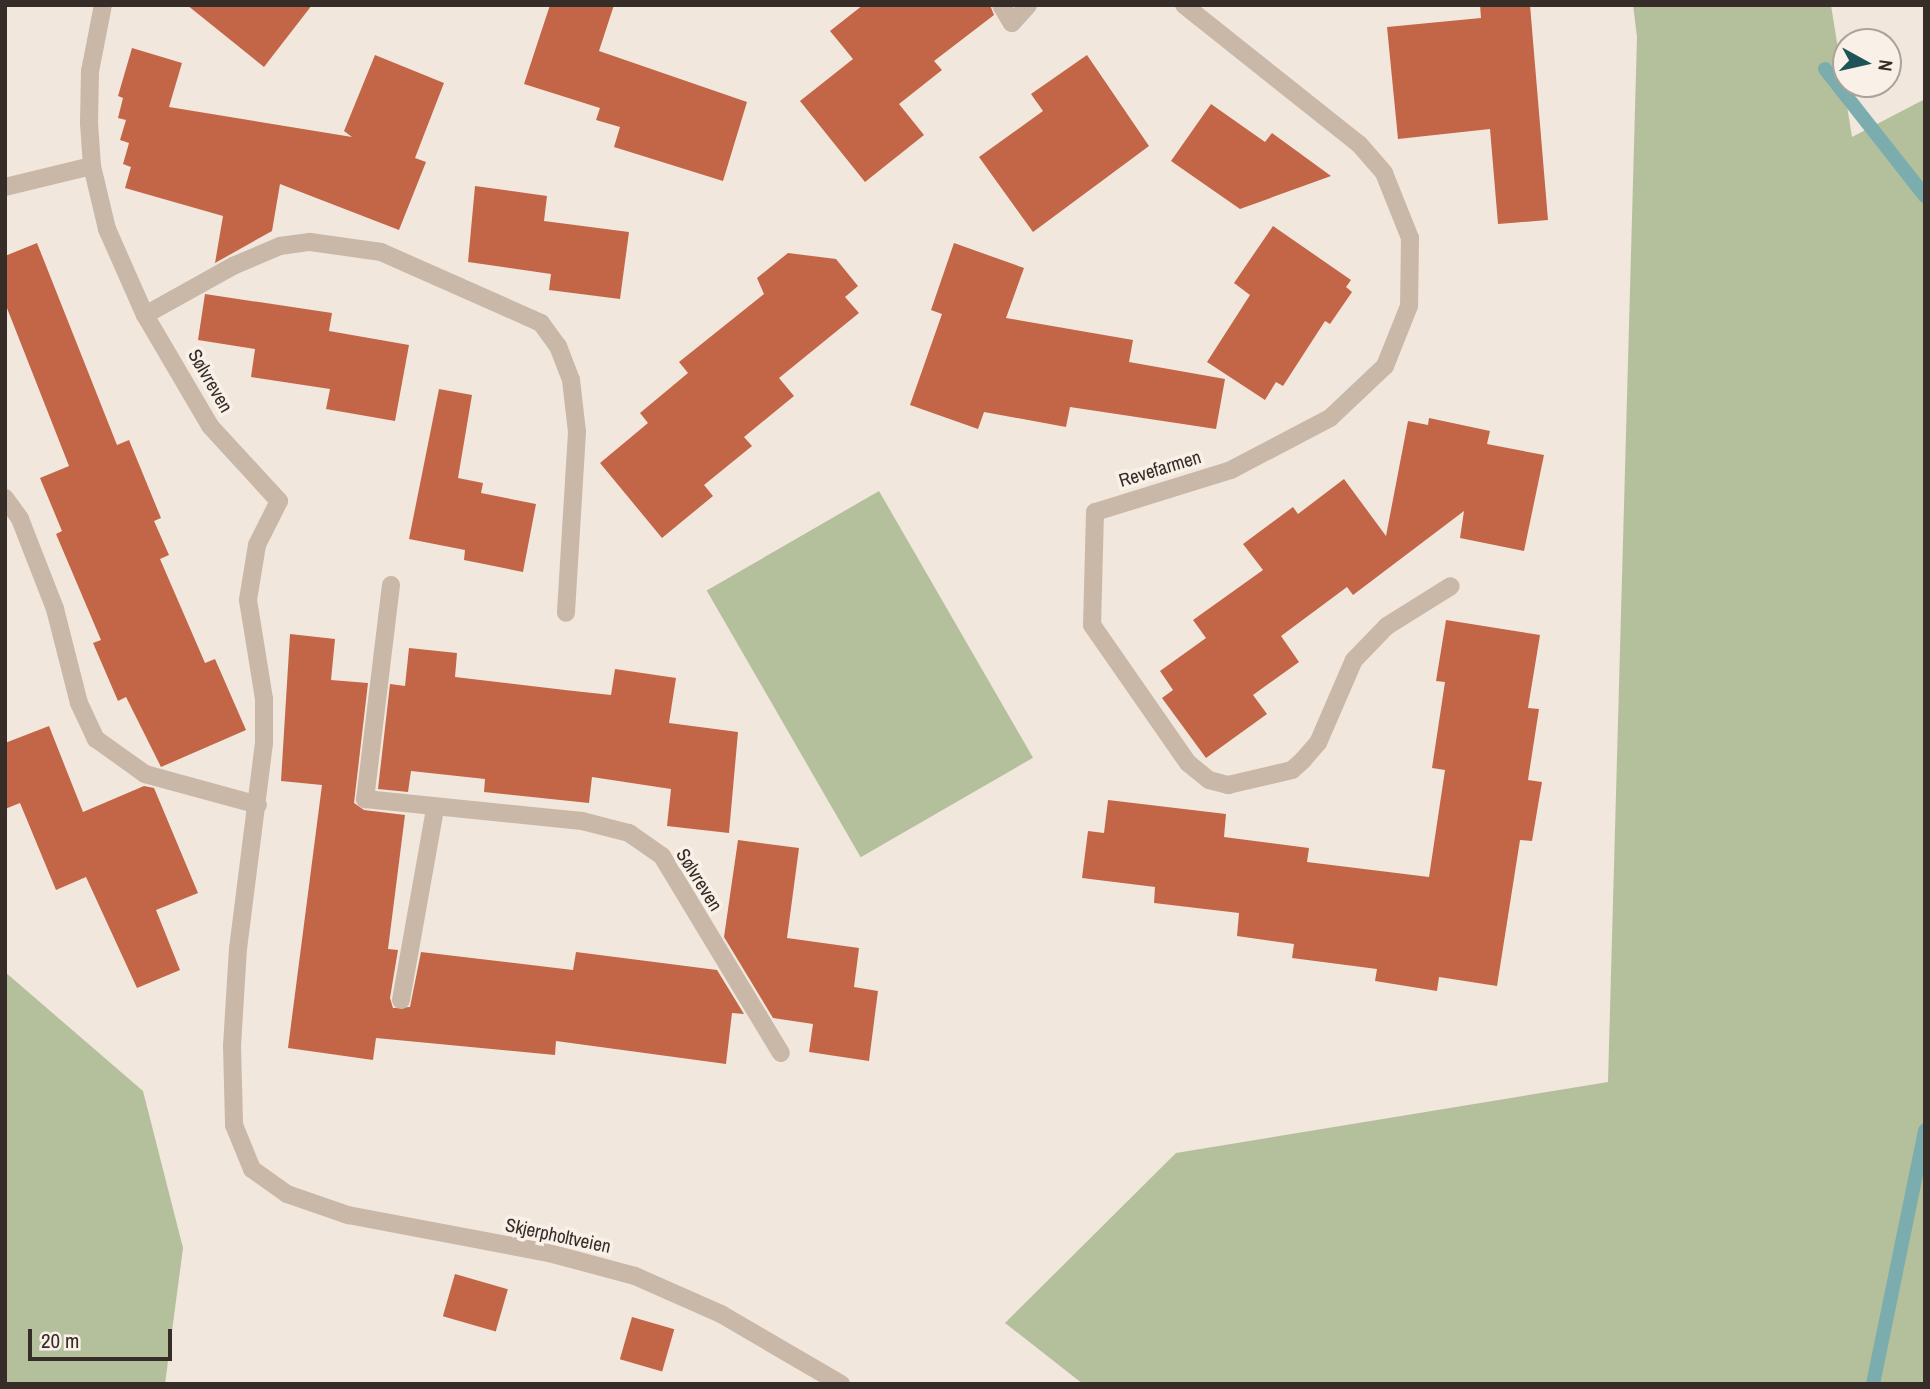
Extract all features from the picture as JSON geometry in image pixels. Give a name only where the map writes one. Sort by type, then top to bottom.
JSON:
[{"type":"street","name":"Sølvreven","points":[[103,5],[90,71],[92,166],[107,229],[145,315],[210,426],[279,501],[257,545],[248,600],[264,699],[258,805],[238,948],[232,1046],[234,1125],[252,1169]]},
{"type":"street","points":[[1001,5],[1012,23],[1028,5]]},
{"type":"street","name":"Revefarmen","points":[[1184,5],[1359,144],[1384,173],[1410,238],[1409,306],[1385,366],[1331,418],[1231,470],[1095,512],[1092,625],[1188,763],[1209,780],[1228,785],[1292,770],[1318,743],[1361,652],[1397,619],[1451,586]]},
{"type":"street","points":[[5,187],[92,166]]},
{"type":"street","points":[[145,315],[233,266],[280,246],[310,242],[381,251],[541,323],[558,346],[571,380],[577,432],[566,613]]},
{"type":"street","points":[[5,498],[20,519],[55,609],[79,703],[96,739],[145,774],[258,805]]},
{"type":"street","name":"Sølvreven","points":[[391,585],[365,799],[435,810],[582,821],[640,841],[662,856],[781,1054]]},
{"type":"street","points":[[401,1000],[435,810]]},
{"type":"street","name":"Skjerpholtveien","points":[[252,1169],[287,1194],[348,1215],[549,1253],[635,1276],[721,1314],[841,1384]]},
{"type":"green space","points":[[1633,5],[1831,5],[1835,28],[1832,28],[1832,98],[1846,98],[1852,137],[1925,99],[1925,1384],[1083,1384],[1005,1323],[1176,1153],[1608,1082],[1637,37]]},
{"type":"green space","points":[[879,491],[1033,758],[861,857],[707,590]]},
{"type":"green space","points":[[5,972],[143,1091],[183,1248],[165,1384],[5,1384]]},
{"type":"building","points":[[187,5],[312,5],[264,67]]},
{"type":"building","points":[[550,5],[614,5],[599,51],[747,102],[723,181],[614,147],[620,127],[596,120],[600,108],[524,84]]},
{"type":"building","points":[[863,5],[990,5],[994,15],[934,61],[942,70],[899,104],[924,135],[865,182],[800,101],[853,59],[830,31]]},
{"type":"building","points":[[1480,5],[1530,5],[1548,220],[1498,224],[1490,129],[1398,139],[1387,27],[1481,18]]},
{"type":"building","points":[[132,48],[182,63],[169,107],[352,137],[344,131],[375,55],[444,83],[415,158],[426,162],[399,230],[280,184],[272,231],[215,263],[223,216],[125,188],[131,167],[123,164],[129,143],[120,140],[126,120],[118,118],[123,98],[118,96]]},
{"type":"building","points":[[1087,55],[1149,146],[1033,232],[979,157],[1043,111],[1031,94]]},
{"type":"building","points":[[1211,104],[1265,142],[1272,133],[1331,176],[1240,209],[1171,161]]},
{"type":"building","points":[[475,186],[547,196],[544,221],[629,232],[620,299],[549,290],[551,274],[468,262]]},
{"type":"building","points":[[1273,226],[1351,280],[1346,287],[1352,292],[1330,324],[1325,321],[1283,386],[1276,382],[1265,400],[1207,362],[1250,295],[1234,283]]},
{"type":"building","points":[[37,243],[117,445],[129,440],[161,518],[154,521],[169,555],[160,559],[205,663],[215,659],[246,730],[161,767],[126,697],[118,701],[93,643],[101,640],[56,534],[62,531],[40,478],[69,466],[5,303],[5,256]]},
{"type":"building","points":[[954,243],[1024,268],[1006,318],[1133,340],[1129,362],[1225,379],[1216,429],[1070,407],[1066,427],[984,412],[978,429],[910,405],[942,314],[931,310]]},
{"type":"building","points":[[788,253],[836,259],[858,286],[845,297],[859,313],[779,378],[794,396],[744,437],[752,446],[704,485],[713,496],[662,538],[600,463],[648,423],[640,413],[688,373],[679,362],[764,294],[757,278]]},
{"type":"building","points":[[205,294],[332,313],[329,331],[409,345],[395,421],[326,409],[330,389],[251,377],[255,349],[198,340]]},
{"type":"building","points":[[439,389],[472,395],[458,478],[483,483],[481,493],[536,504],[523,572],[464,560],[465,550],[409,539]]},
{"type":"building","points":[[1429,418],[1490,431],[1487,444],[1544,455],[1524,551],[1460,538],[1464,511],[1353,595],[1347,587],[1281,636],[1299,662],[1253,695],[1267,714],[1206,758],[1162,698],[1173,690],[1160,671],[1206,638],[1193,620],[1263,570],[1243,544],[1293,507],[1298,514],[1344,479],[1386,536],[1408,421],[1428,425]]},
{"type":"building","points":[[1446,620],[1540,635],[1528,708],[1539,709],[1528,780],[1542,782],[1532,841],[1520,840],[1497,986],[1439,977],[1437,991],[1375,981],[1377,969],[1292,958],[1294,944],[1237,936],[1239,913],[1154,903],[1155,887],[1082,878],[1088,831],[1104,833],[1108,800],[1226,814],[1224,837],[1309,848],[1307,862],[1429,877],[1445,770],[1432,768],[1445,682],[1436,681]]},
{"type":"building","points":[[290,634],[335,639],[331,680],[368,683],[354,803],[364,810],[405,815],[388,949],[398,950],[390,998],[393,1008],[410,1007],[421,952],[573,970],[576,952],[717,970],[744,1014],[732,1013],[726,1064],[556,1041],[555,1055],[376,1038],[373,1060],[288,1048],[322,785],[281,781]]},
{"type":"building","points":[[409,648],[457,653],[455,677],[565,690],[611,695],[615,669],[676,678],[669,723],[738,732],[729,833],[667,826],[671,789],[592,777],[589,803],[484,792],[485,779],[411,771],[408,792],[378,789],[390,684],[405,686]]},
{"type":"building","points":[[49,726],[83,812],[144,786],[154,788],[198,893],[156,910],[180,970],[137,988],[86,877],[56,890],[20,803],[5,809],[5,743]]},
{"type":"building","points":[[738,840],[799,848],[787,938],[859,948],[854,987],[878,991],[869,1061],[809,1052],[813,1024],[773,1018],[724,937]]},
{"type":"building","points":[[455,1274],[508,1289],[496,1331],[443,1316]]},
{"type":"building","points":[[632,1317],[674,1329],[662,1371],[620,1359]]},
{"type":"waterway","points":[[1825,69],[1925,196]]},
{"type":"waterway","points":[[1873,1384],[1925,1130]]}]
